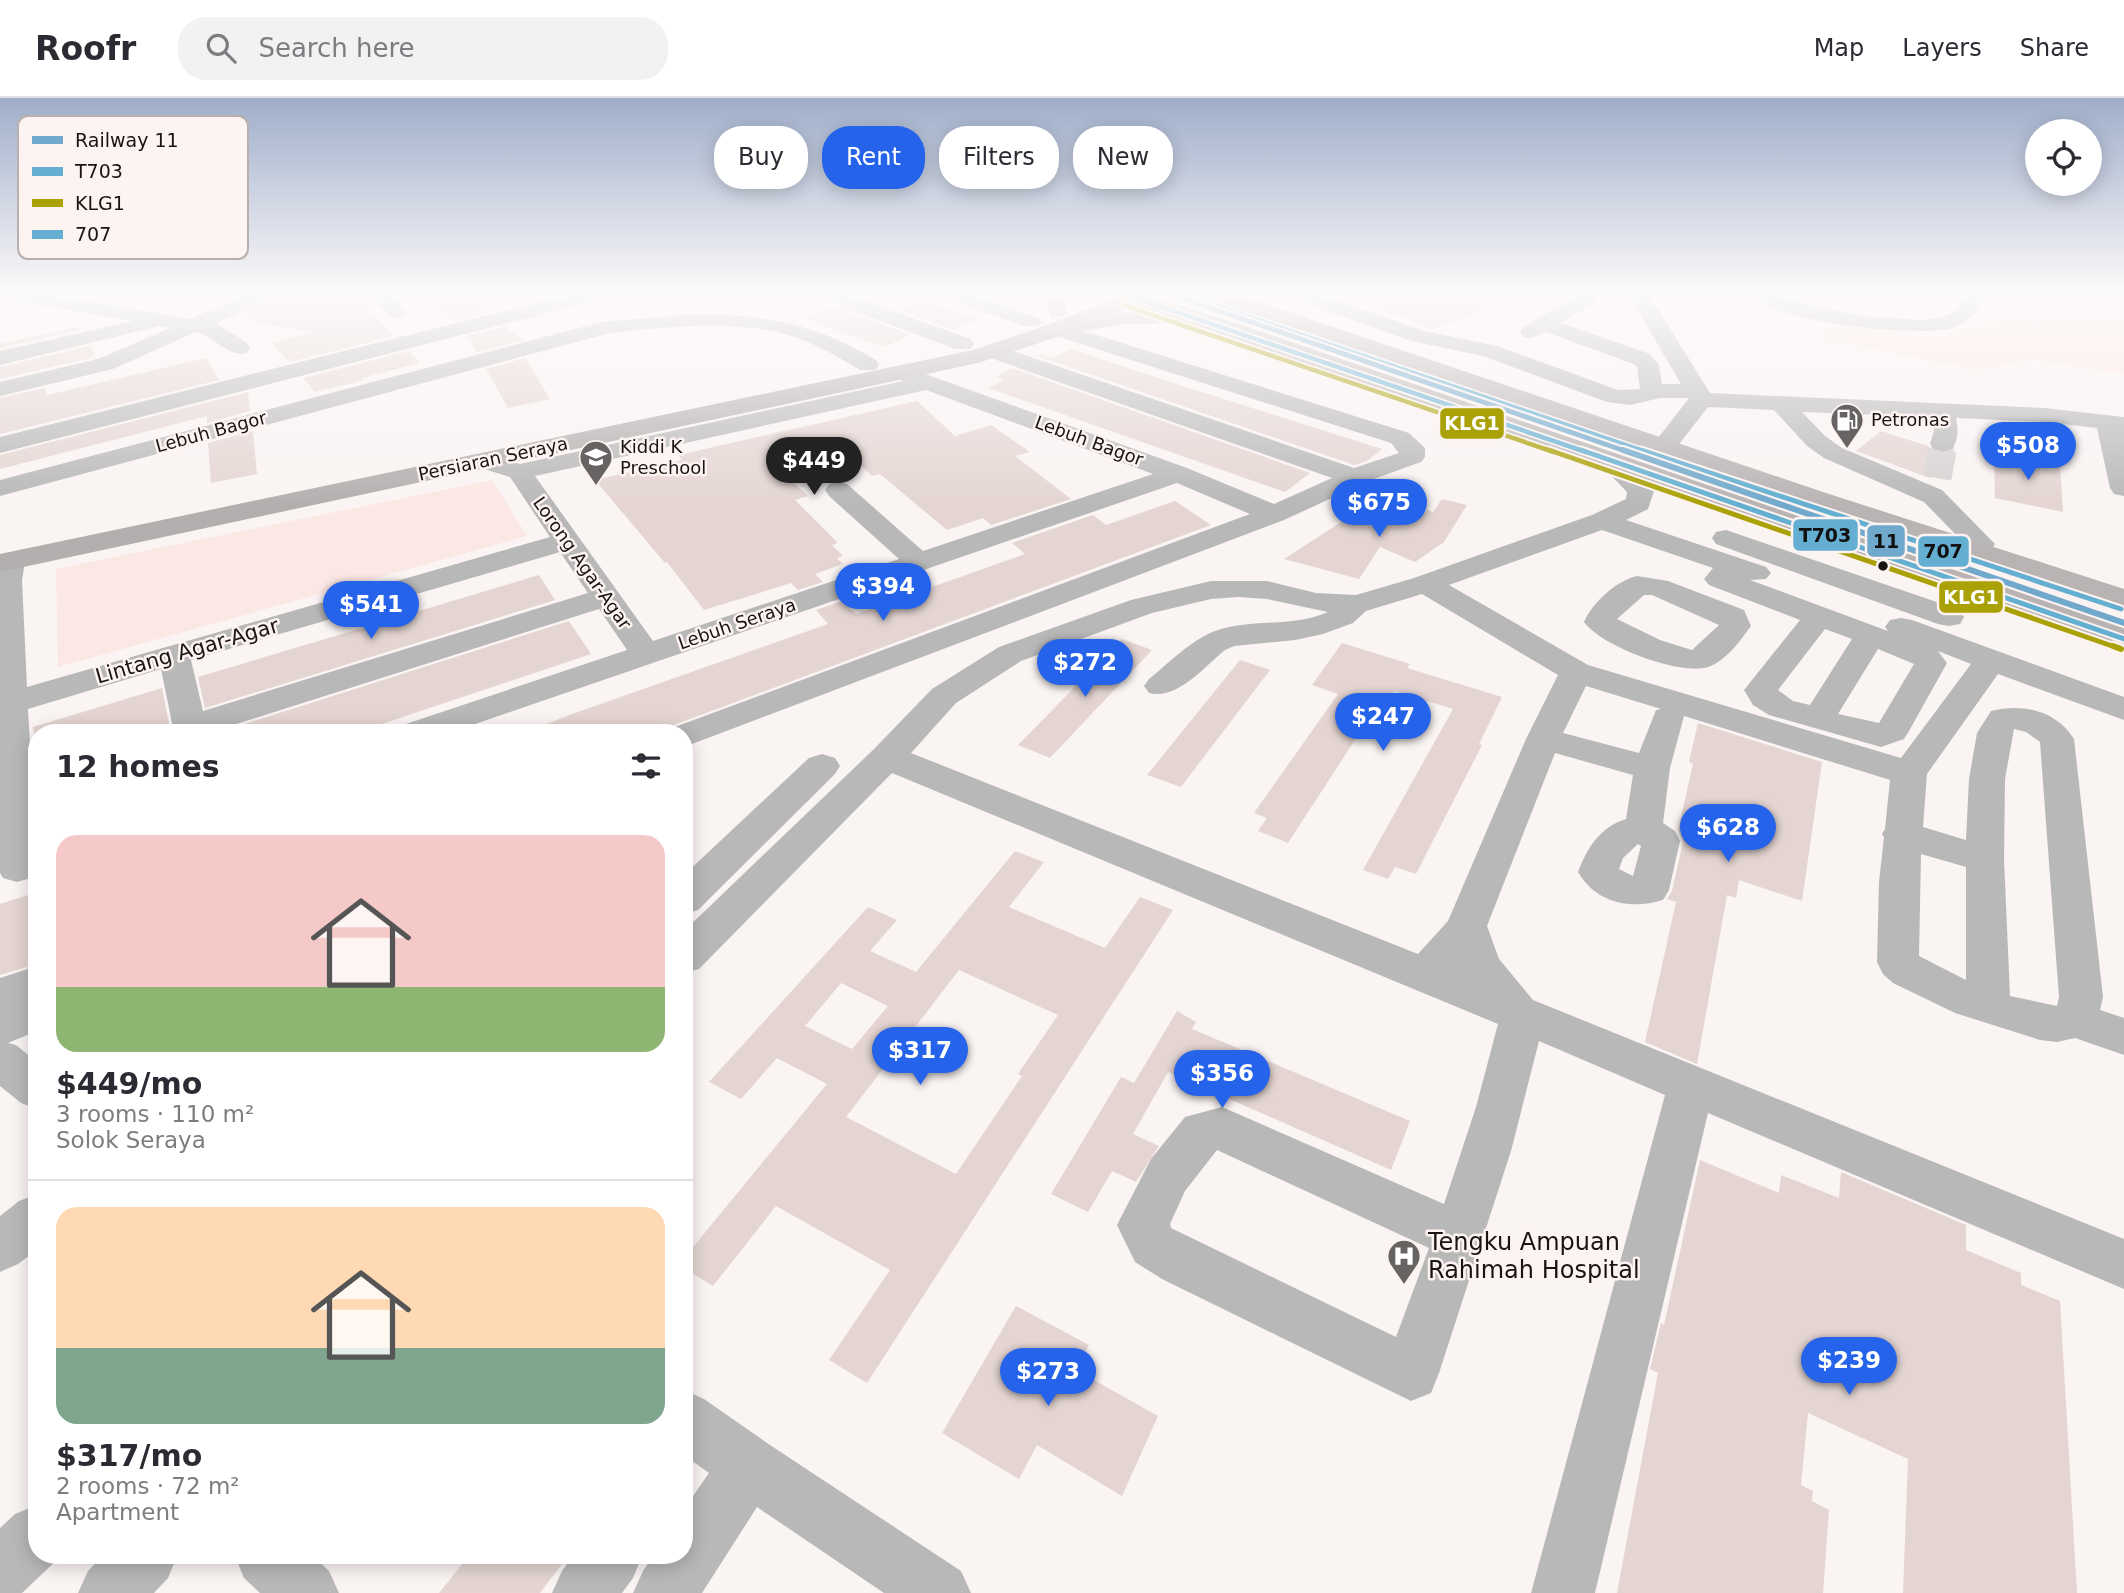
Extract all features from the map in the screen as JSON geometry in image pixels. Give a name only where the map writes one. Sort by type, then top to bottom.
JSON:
[{"type":"highway","points":[[1334,365],[2124,639]]},
{"type":"highway","points":[[1424,365],[2124,599]]},
{"type":"highway","points":[[2081,624],[2124,649]]},
{"type":"main road","name":"Persiaran Seraya","points":[[3,566],[711,405],[868,365]]},
{"type":"main road","name":"Persiaran Seraya","points":[[527,461],[711,405],[902,373],[936,365]]},
{"type":"main road","name":"Persiaran Seraya","points":[[3,566],[483,461]]},
{"type":"street","points":[[0,422],[136,372],[146,365]]},
{"type":"street","points":[[0,445],[318,365]]},
{"type":"street","name":"Lebuh Bagor","points":[[0,488],[466,365]]},
{"type":"street","points":[[1033,365],[1355,477]]},
{"type":"street","points":[[693,733],[1274,514],[1355,477],[1412,457],[1412,448],[1400,438],[1249,390],[1187,365]]},
{"type":"street","points":[[1527,365],[1615,397],[1630,398],[1655,390]]},
{"type":"street","points":[[1590,365],[1655,390],[1943,428],[2044,415],[2116,423],[2123,488]]},
{"type":"street","points":[[1648,365],[1655,390]]},
{"type":"street","points":[[1681,365],[1700,396]]},
{"type":"street","points":[[0,389],[86,370],[136,372]]},
{"type":"street","name":"Lebuh Bagor","points":[[902,373],[1178,474],[1274,514]]},
{"type":"street","name":"Persiaran Seraya","points":[[527,461],[926,383]]},
{"type":"street","points":[[1135,458],[1249,390]]},
{"type":"street","points":[[1664,446],[1700,396]]},
{"type":"street","points":[[1782,405],[1833,453],[1935,487],[1981,544],[1977,552]]},
{"type":"street","points":[[1805,429],[1866,419],[1894,420],[1943,428]]},
{"type":"street","points":[[483,461],[527,461]]},
{"type":"street","name":"Lorong Agar-Agar","points":[[527,461],[565,541],[646,655]]},
{"type":"street","points":[[693,948],[887,757],[944,696],[1010,654],[1142,606],[1211,590],[1238,587],[1267,590],[1316,603],[1357,604],[1425,584],[1602,521],[1639,503],[1641,491],[1611,462]]},
{"type":"street","name":"Lebuh Seraya","points":[[442,724],[1178,474]]},
{"type":"street","points":[[838,490],[919,562]]},
{"type":"street","points":[[1602,521],[1671,542],[1818,617],[1923,655],[1931,663],[1892,731],[1881,736],[1781,708],[1765,698],[1761,690],[1818,617]]},
{"type":"street","points":[[1671,542],[1675,532],[1688,526],[1706,531],[2004,651],[2124,709]]},
{"type":"street","name":"Lintang Agar-Agar","points":[[5,704],[565,541]]},
{"type":"street","points":[[3,566],[5,704],[18,868]]},
{"type":"street","points":[[1695,602],[1726,572]]},
{"type":"street","points":[[1726,572],[2004,651]]},
{"type":"street","points":[[1425,584],[1576,672],[1909,773]]},
{"type":"street","points":[[209,724],[605,597]]},
{"type":"street","points":[[1161,686],[1214,643],[1228,637],[1329,624],[1345,617],[1357,604]]},
{"type":"street","points":[[1818,719],[1870,636]]},
{"type":"street","points":[[2004,651],[1909,773],[1901,834],[1898,962],[1903,970],[1934,986],[1989,1005],[2056,1024],[2076,1020],[2124,1037]]},
{"type":"street","points":[[174,655],[189,724]]},
{"type":"street","points":[[1424,974],[1456,942],[1466,926],[1543,740],[1576,672]]},
{"type":"street","points":[[1989,1005],[1985,859],[1987,779],[1994,733],[2003,719],[2020,716],[2044,727],[2057,739],[2081,997],[2076,1020]]},
{"type":"street","points":[[1643,828],[1653,768],[1668,718]]},
{"type":"street","points":[[1543,740],[1653,768]]},
{"type":"street","points":[[887,757],[1424,974],[2124,1265]]},
{"type":"street","points":[[693,890],[822,766]]},
{"type":"street","points":[[784,803],[822,820]]},
{"type":"street","points":[[1901,834],[1985,859]]},
{"type":"street","points":[[1466,926],[1481,967],[1522,1016]]},
{"type":"street","points":[[0,996],[28,986]]},
{"type":"street","points":[[0,1027],[28,1016]]},
{"type":"street","points":[[1458,1236],[1222,1128],[1202,1132],[1168,1175],[1143,1225],[1153,1245],[1181,1261],[1411,1373],[1458,1236],[1509,1080],[1522,1016]]},
{"type":"street","points":[[0,1059],[28,1082]]},
{"type":"street","points":[[1563,1593],[1691,1086]]},
{"type":"street","points":[[0,1247],[28,1225]]},
{"type":"street","points":[[693,1426],[939,1593]]},
{"type":"street","points":[[693,1551],[749,1466]]},
{"type":"street","points":[[0,1571],[28,1545]]},
{"type":"street","points":[[110,1593],[138,1564]]},
{"type":"street","points":[[275,1564],[307,1593]]},
{"type":"street","points":[[584,1593],[605,1564]]},
{"type":"street","points":[[665,1593],[684,1564]]},
{"type":"shaded area","points":[[1953,365],[2005,365],[1979,370]]},
{"type":"shaded area","points":[[2068,365],[2124,365],[2124,374]]},
{"type":"shaded area","points":[[492,480],[527,536],[58,667],[56,569]]},
{"type":"building","points":[[10,365],[63,365],[0,379],[0,367]]},
{"type":"building","points":[[177,365],[210,365],[219,380],[0,434],[0,398],[45,388],[47,395]]},
{"type":"building","points":[[355,365],[413,365],[315,392],[303,378]]},
{"type":"building","points":[[501,365],[529,365],[550,399],[508,408],[486,369]]},
{"type":"building","points":[[1062,365],[1119,365],[1382,449],[1367,461],[1354,465]]},
{"type":"building","points":[[1012,368],[1310,473],[1285,492],[988,388],[1004,380],[996,377]]},
{"type":"building","points":[[248,392],[250,411],[207,423],[207,416],[0,469],[0,455]]},
{"type":"building","points":[[917,401],[955,436],[991,425],[1030,452],[1015,456],[1071,499],[991,525],[983,518],[947,530],[880,474],[872,476],[839,445],[771,461],[808,496],[795,500],[838,543],[832,545],[843,556],[837,558],[843,564],[815,574],[823,582],[798,590],[791,583],[704,610],[667,562],[665,563],[595,480],[682,460],[678,455]]},
{"type":"building","points":[[253,431],[257,474],[211,483],[208,443]]},
{"type":"building","points":[[1881,431],[1928,446],[1942,454],[1956,455],[1930,478],[1856,451]]},
{"type":"building","points":[[1994,453],[2060,466],[2063,512],[1995,498]]},
{"type":"building","points":[[1442,499],[1467,505],[1444,542],[1415,562],[1380,547],[1359,579],[1284,559],[1349,517],[1373,527],[1386,508],[1422,517],[1427,510],[1433,512]]},
{"type":"building","points":[[1175,501],[1211,525],[676,724],[547,724],[828,624],[816,610],[842,601],[856,614],[1025,554],[1012,543],[1093,515],[1106,525]]},
{"type":"building","points":[[539,575],[555,600],[205,708],[198,677]]},
{"type":"building","points":[[569,621],[591,654],[382,724],[244,724]]},
{"type":"building","points":[[1122,639],[1152,650],[1050,758],[1018,745]]},
{"type":"building","points":[[1342,643],[1410,664],[1407,668],[1502,697],[1479,744],[1482,745],[1416,874],[1395,867],[1388,879],[1363,870],[1453,709],[1394,691],[1383,708],[1377,706],[1288,843],[1258,831],[1267,818],[1254,813],[1338,694],[1312,685]]},
{"type":"building","points":[[1240,660],[1270,670],[1181,787],[1147,775]]},
{"type":"building","points":[[162,688],[169,724],[43,724]]},
{"type":"building","points":[[1698,723],[1822,762],[1802,901],[1739,880],[1736,898],[1727,895],[1697,1064],[1645,1042],[1676,902],[1667,899],[1672,891],[1683,842],[1678,830],[1693,764],[1689,762]]},
{"type":"building","points":[[1015,851],[1044,862],[1009,907],[1105,948],[1140,897],[1173,910],[867,1383],[829,1360],[890,1270],[776,1206],[713,1286],[693,1274],[693,1247],[827,1084],[777,1058],[741,1099],[709,1082],[868,907],[897,920],[870,951],[916,972]],"holes":[[[959,970],[1058,1015],[1018,1074],[1022,1076],[956,1174],[846,1117]],[[841,983],[888,1006],[852,1049],[805,1026]]]},
{"type":"building","points":[[28,895],[28,967],[0,975],[0,904]]},
{"type":"building","points":[[1177,1011],[1196,1022],[1192,1029],[1410,1121],[1391,1170],[1168,1072],[1133,1134],[1159,1146],[1136,1182],[1112,1171],[1088,1212],[1051,1194],[1121,1077],[1134,1083]]},
{"type":"building","points":[[1700,1160],[1779,1193],[1781,1175],[1839,1198],[1841,1172],[1966,1225],[1966,1250],[2021,1273],[2021,1285],[2060,1301],[2077,1593],[1903,1593],[1908,1459],[1808,1413],[1801,1485],[1813,1491],[1812,1501],[1829,1510],[1823,1593],[1617,1593],[1658,1373],[1650,1369],[1661,1323],[1664,1325]]},
{"type":"building","points":[[1016,1306],[1089,1345],[1076,1370],[1158,1416],[1122,1496],[1037,1445],[1019,1479],[942,1433]]},
{"type":"building","points":[[463,1564],[562,1564],[540,1593],[439,1593]]},
{"type":"tunnel","points":[[1942,452],[1943,444]]},
{"type":"tunnel","points":[[1937,478],[1942,450]]},
{"type":"rail line","name":"11","points":[[1375,365],[2124,623]]},
{"type":"transit line","name":"KLG1","points":[[1303,365],[2121,649]]},
{"type":"transit line","name":"T703","points":[[1335,365],[2124,639]]},
{"type":"transit line","name":"707","points":[[1389,365],[1813,509],[2121,609]]},
{"type":"place","name":"Petronas","points":[[1847,450]]},
{"type":"place","name":"Kiddi K Preschool","points":[[596,487]]},
{"type":"place","name":"Tengku Ampuan Rahimah Hospital","points":[[1404,1286]]}]
